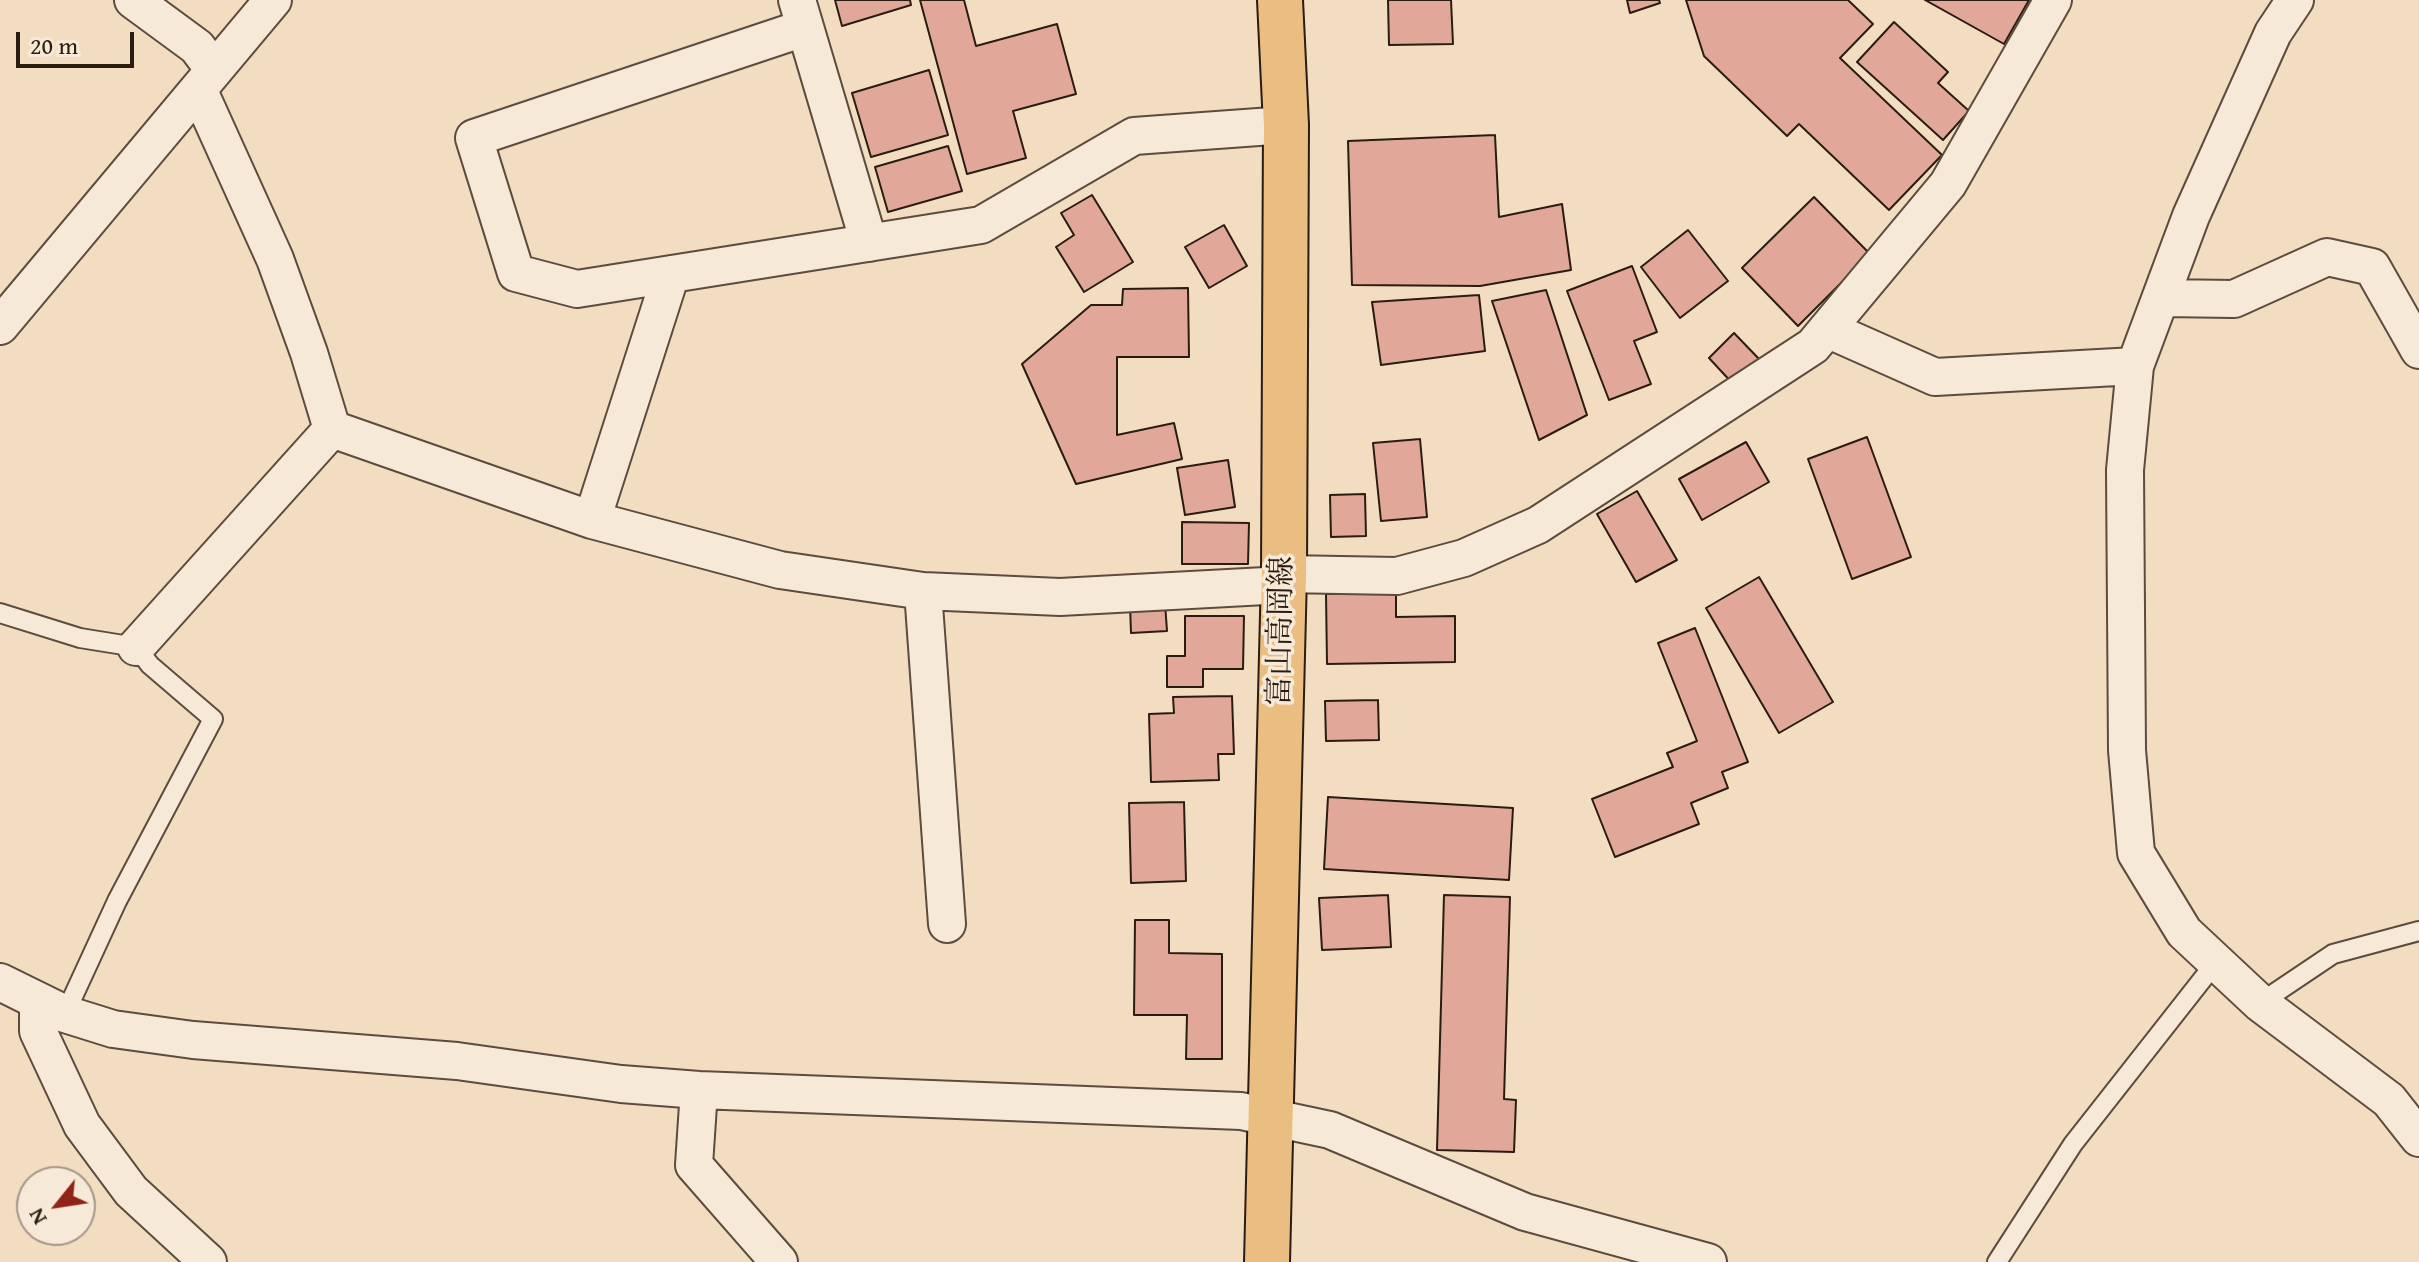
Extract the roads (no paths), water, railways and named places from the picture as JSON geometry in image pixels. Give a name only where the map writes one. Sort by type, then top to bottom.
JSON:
[{"type":"main road","name":"富山高岡線","points":[[1267,1262],[1284,580],[1286,125],[1280,0]]},
{"type":"street","points":[[133,0],[197,47],[275,259],[332,429]]},
{"type":"street","points":[[0,326],[273,0]]},
{"type":"street","points":[[332,429],[592,520],[780,570],[923,591],[1060,597],[1284,580],[1397,576],[1464,558],[1538,525],[1813,346],[1948,184],[2053,0]]},
{"type":"street","points":[[2295,0],[2273,33],[2204,188],[2135,366],[2125,486],[2127,750],[2136,853],[2184,932],[2260,1003],[2389,1100],[2419,1138]]},
{"type":"street","points":[[869,243],[801,14],[474,138],[516,273],[577,289],[869,243],[981,225],[1134,136],[1286,125]]},
{"type":"street","points":[[2163,298],[2234,299],[2327,257],[2372,267],[2419,350]]},
{"type":"street","points":[[592,520],[671,274]]},
{"type":"street","points":[[1827,329],[1935,377],[2135,366]]},
{"type":"street","points":[[136,647],[332,429]]},
{"type":"street","points":[[923,591],[947,924]]},
{"type":"street","points":[[0,982],[51,1008],[113,1029],[193,1040],[457,1061],[621,1084],[699,1090],[1241,1111],[1330,1130],[1525,1212],[1708,1262]]},
{"type":"street","points":[[51,1008],[38,1031],[82,1125],[131,1191],[208,1262]]},
{"type":"street","points":[[699,1090],[694,1165],[779,1262]]},
{"type":"lane","points":[[0,613],[80,638],[136,647],[150,665],[213,719],[117,901],[51,1008]]},
{"type":"lane","points":[[2260,1003],[2333,954],[2419,931]]},
{"type":"lane","points":[[1997,1262],[2073,1144],[2216,962]]}]
